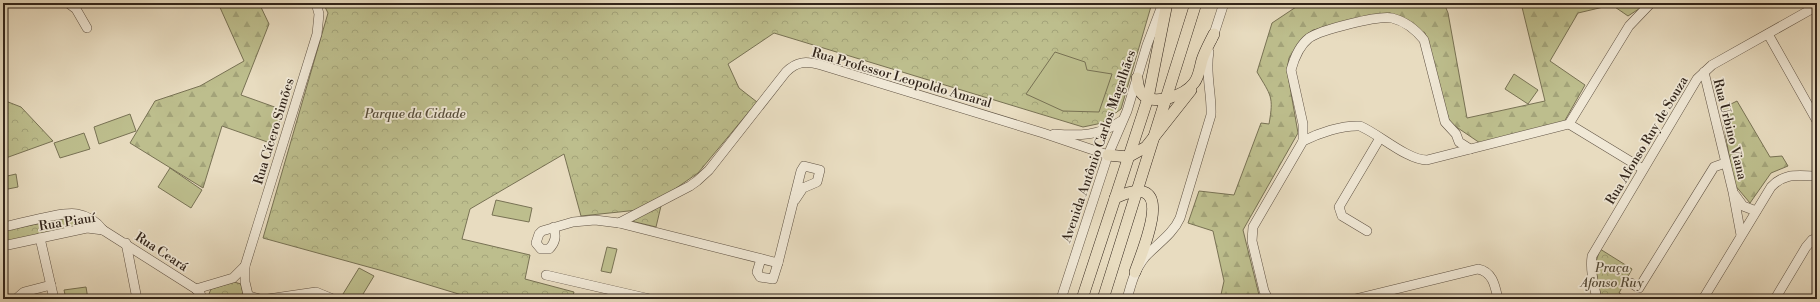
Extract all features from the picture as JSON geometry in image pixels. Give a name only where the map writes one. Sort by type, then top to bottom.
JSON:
[{"type":"main road","name":"Avenida Antônio Carlos Magalhães","points":[[1082,299],[1148,98],[1167,3]]},
{"type":"main road","points":[[1103,299],[1138,192],[1196,3]]},
{"type":"main road","points":[[1108,155],[1128,157],[1146,147],[1188,95],[1195,82],[1204,53],[1214,34]]},
{"type":"main road","points":[[1137,78],[1140,90],[1144,96],[1148,98],[1160,99],[1184,92],[1195,82]]},
{"type":"main road","points":[[1115,198],[1127,193],[1138,192],[1144,194],[1151,200],[1153,214],[1135,272]]},
{"type":"street","points":[[68,3],[76,10],[86,28]]},
{"type":"street","name":"Rua Cícero Simões","points":[[249,297],[245,282],[245,266],[317,34],[319,14],[316,3]]},
{"type":"street","name":"Avenida Antônio Carlos Magalhães","points":[[1061,299],[1108,155],[1123,120],[1163,3]]},
{"type":"street","points":[[1126,299],[1135,272],[1151,250],[1174,229],[1180,218],[1211,115],[1212,99],[1207,61],[1224,3]]},
{"type":"street","points":[[1303,141],[1316,135],[1354,126],[1366,128],[1380,138],[1422,160],[1569,124],[1629,26],[1651,3]]},
{"type":"street","name":"Rua Afonso Ruy de Souza","points":[[1597,299],[1591,269],[1592,256],[1692,88],[1704,72],[1712,65],[1817,6]]},
{"type":"street","points":[[1268,299],[1264,292],[1252,241],[1253,228],[1303,141],[1303,124],[1291,70],[1293,62],[1303,44],[1308,39],[1325,30],[1384,17],[1399,20],[1415,30],[1424,40],[1445,122],[1456,134],[1459,142],[1470,149]]},
{"type":"street","points":[[1768,34],[1817,121]]},
{"type":"street","name":"Rua Professor Leopoldo Amaral","points":[[619,223],[697,181],[709,170],[786,72],[797,63],[804,62],[817,64],[1043,133],[1108,155]]},
{"type":"street","name":"Rua Urbino Viana","points":[[1704,72],[1733,192],[1741,235]]},
{"type":"street","name":"Rua Professor Leopoldo Amaral","points":[[1043,133],[1070,135],[1096,134],[1106,131],[1123,120]]},
{"type":"street","points":[[1303,124],[1316,135]]},
{"type":"street","points":[[1569,124],[1643,169]]},
{"type":"street","points":[[1367,231],[1342,216],[1339,207],[1380,138]]},
{"type":"street","points":[[1454,153],[1459,142]]},
{"type":"street","points":[[1630,283],[1639,288],[1714,167],[1726,163]]},
{"type":"street","points":[[1702,299],[1771,187],[1782,177],[1817,176]]},
{"type":"street","name":"Rua Urbino Viana","points":[[1733,192],[1743,206],[1756,211]]},
{"type":"street","points":[[760,259],[758,275],[771,280],[775,276],[795,200]]},
{"type":"street","name":"Rua Piauí","points":[[3,227],[70,213],[94,220],[103,230]]},
{"type":"street","points":[[76,214],[81,221],[78,230]]},
{"type":"street","points":[[554,227],[584,220],[619,223],[778,263]]},
{"type":"street","name":"Rua Piauí","points":[[3,246],[78,230],[92,228],[103,230]]},
{"type":"street","name":"Rua Ceará","points":[[103,230],[126,243],[196,289],[200,293],[202,299]]},
{"type":"street","points":[[40,238],[54,299]]},
{"type":"street","points":[[1775,299],[1806,247],[1812,240],[1817,238]]},
{"type":"street","points":[[126,243],[137,299]]},
{"type":"street","name":"Rua Cícero Simões","points":[[196,289],[233,278],[245,266]]},
{"type":"street","points":[[1355,299],[1478,269],[1488,273],[1492,279],[1498,299]]},
{"type":"street","points":[[546,275],[650,299]]},
{"type":"street","points":[[233,278],[240,278],[245,282]]},
{"type":"street","points":[[16,299],[24,292],[51,285]]},
{"type":"street","points":[[268,299],[316,292],[333,299]]},
{"type":"street","points":[[249,297],[260,299]]},
{"type":"green space","points":[[218,3],[259,3],[269,24],[241,95],[283,110],[273,144],[222,126],[203,188],[130,143],[155,101],[200,86],[244,61]]},
{"type":"green space","name":"Parque da Cidade","points":[[323,3],[1152,3],[1121,109],[1102,123],[1083,127],[774,33],[728,64],[739,88],[757,102],[698,173],[669,193],[638,210],[581,216],[564,154],[470,209],[462,239],[530,255],[525,279],[574,292],[572,299],[475,299],[383,271],[263,238],[328,13]]},
{"type":"green space","points":[[1302,3],[1444,3],[1448,13],[1467,118],[1545,101],[1521,3],[1648,3],[1628,16],[1612,5],[1578,13],[1550,61],[1585,85],[1564,122],[1480,143],[1452,124],[1446,116],[1425,33],[1390,13],[1313,30],[1305,36],[1289,58],[1287,70],[1298,133],[1243,230],[1260,299],[1220,299],[1224,281],[1213,231],[1188,223],[1199,191],[1234,195],[1261,123],[1269,124],[1271,107],[1270,96],[1257,72],[1272,23]]},
{"type":"green space","points":[[1055,52],[1085,62],[1087,70],[1112,74],[1099,112],[1063,111],[1026,94]]},
{"type":"green space","points":[[1514,74],[1538,90],[1528,104],[1505,89]]},
{"type":"green space","points":[[3,100],[21,107],[53,141],[3,159]]},
{"type":"green space","points":[[1737,101],[1770,157],[1782,156],[1788,166],[1771,173],[1750,203],[1734,184],[1721,109]]},
{"type":"green space","points":[[130,114],[136,131],[99,144],[94,127]]},
{"type":"green space","points":[[84,133],[90,149],[60,158],[54,143]]},
{"type":"green space","points":[[170,168],[202,190],[191,208],[158,187]]},
{"type":"green space","points":[[16,174],[18,187],[3,190],[3,177]]},
{"type":"green space","points":[[496,200],[532,208],[529,222],[492,215]]},
{"type":"green space","points":[[661,206],[656,227],[631,221]]},
{"type":"green space","points":[[71,217],[75,219],[75,227],[3,242],[3,231]]},
{"type":"green space","points":[[607,247],[617,249],[611,273],[601,271]]},
{"type":"green space","name":"Praça Afonso Ruy","points":[[1600,249],[1632,269],[1619,293],[1630,299],[1601,299],[1595,265]]},
{"type":"green space","points":[[359,268],[374,276],[360,299],[352,299],[343,294]]},
{"type":"green space","points":[[234,282],[241,284],[244,299],[207,299],[211,289]]},
{"type":"green space","points":[[86,287],[88,299],[66,299],[64,290]]}]
